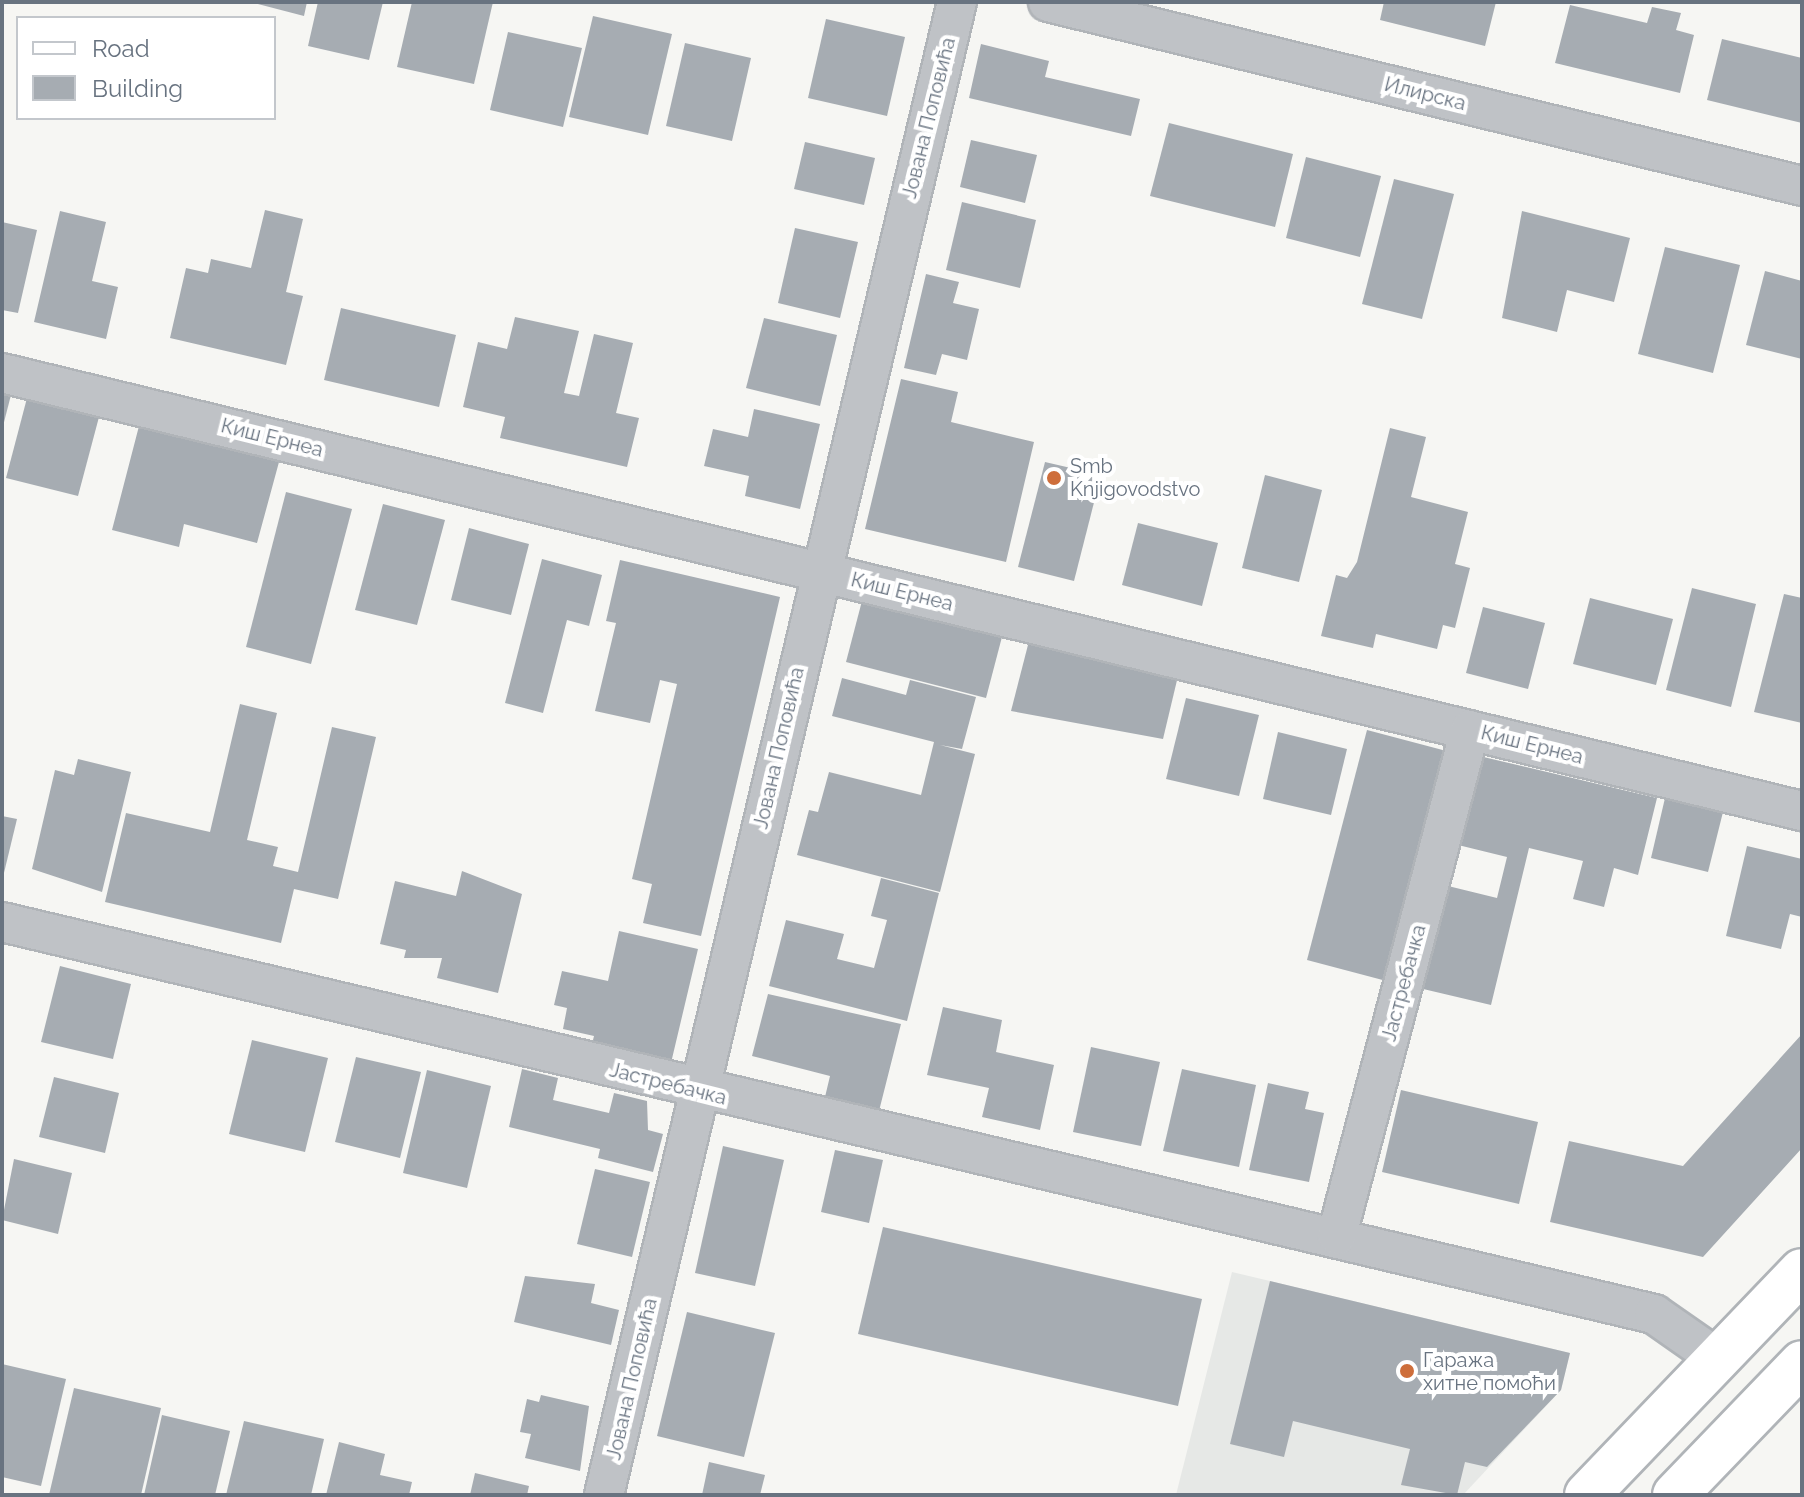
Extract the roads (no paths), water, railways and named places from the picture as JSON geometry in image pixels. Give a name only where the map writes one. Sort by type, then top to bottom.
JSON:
[{"type":"main road","points":[[1587,1495],[1802,1271]]},
{"type":"main road","points":[[1675,1495],[1802,1363]]},
{"type":"street","name":"Јована Поповића","points":[[604,1495],[957,2]]},
{"type":"street","name":"Илирска","points":[[1048,2],[1802,186]]},
{"type":"street","name":"Киш Ернеа","points":[[2,373],[1802,811]]},
{"type":"street","name":"Јастребачка","points":[[1337,1235],[1470,730]]},
{"type":"street","name":"Јастребачка","points":[[2,922],[700,1092],[1337,1235],[1654,1314],[1717,1358]]},
{"type":"place","name":"Smb Knjigovodstvo","points":[[1054,478]]},
{"type":"place","name":"Гаража хитне помоћи","points":[[1407,1371]]}]
